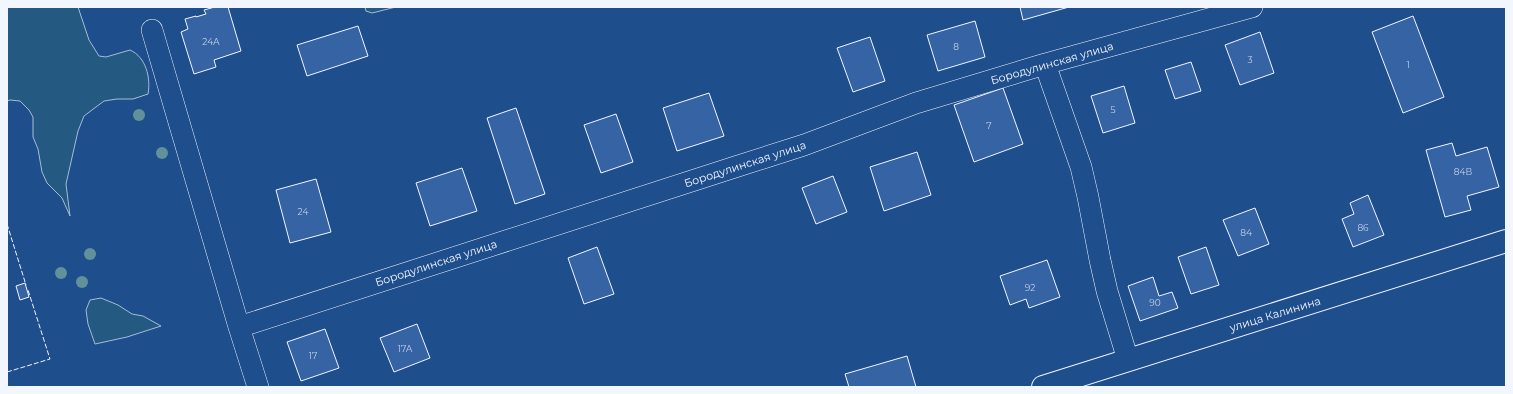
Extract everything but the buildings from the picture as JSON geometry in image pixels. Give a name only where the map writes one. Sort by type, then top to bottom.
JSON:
[{"type":"main road","name":"улица Калинина","points":[[1043,387],[1506,241]]},
{"type":"street","name":"Бородулинская улица","points":[[239,327],[804,145],[916,103],[1045,64],[1252,7]]},
{"type":"street","points":[[152,30],[258,387]]},
{"type":"street","points":[[1045,64],[1081,167],[1107,291],[1128,360]]},
{"type":"shaded area","points":[[7,7],[78,7],[89,40],[99,56],[106,57],[130,50],[135,53],[144,63],[148,75],[148,94],[133,99],[104,101],[84,116],[78,131],[66,184],[70,216],[62,198],[47,183],[42,172],[38,149],[33,137],[33,117],[29,110],[20,101],[7,101]]},
{"type":"shaded area","points":[[365,7],[396,7],[372,13],[366,11]]},
{"type":"shaded area","points":[[101,298],[118,305],[132,314],[143,316],[161,326],[127,337],[95,344],[88,324],[86,310],[90,300]]},
{"type":"fence","points":[[7,224],[26,285]]},
{"type":"fence","points":[[7,372],[50,359],[28,290]]}]
